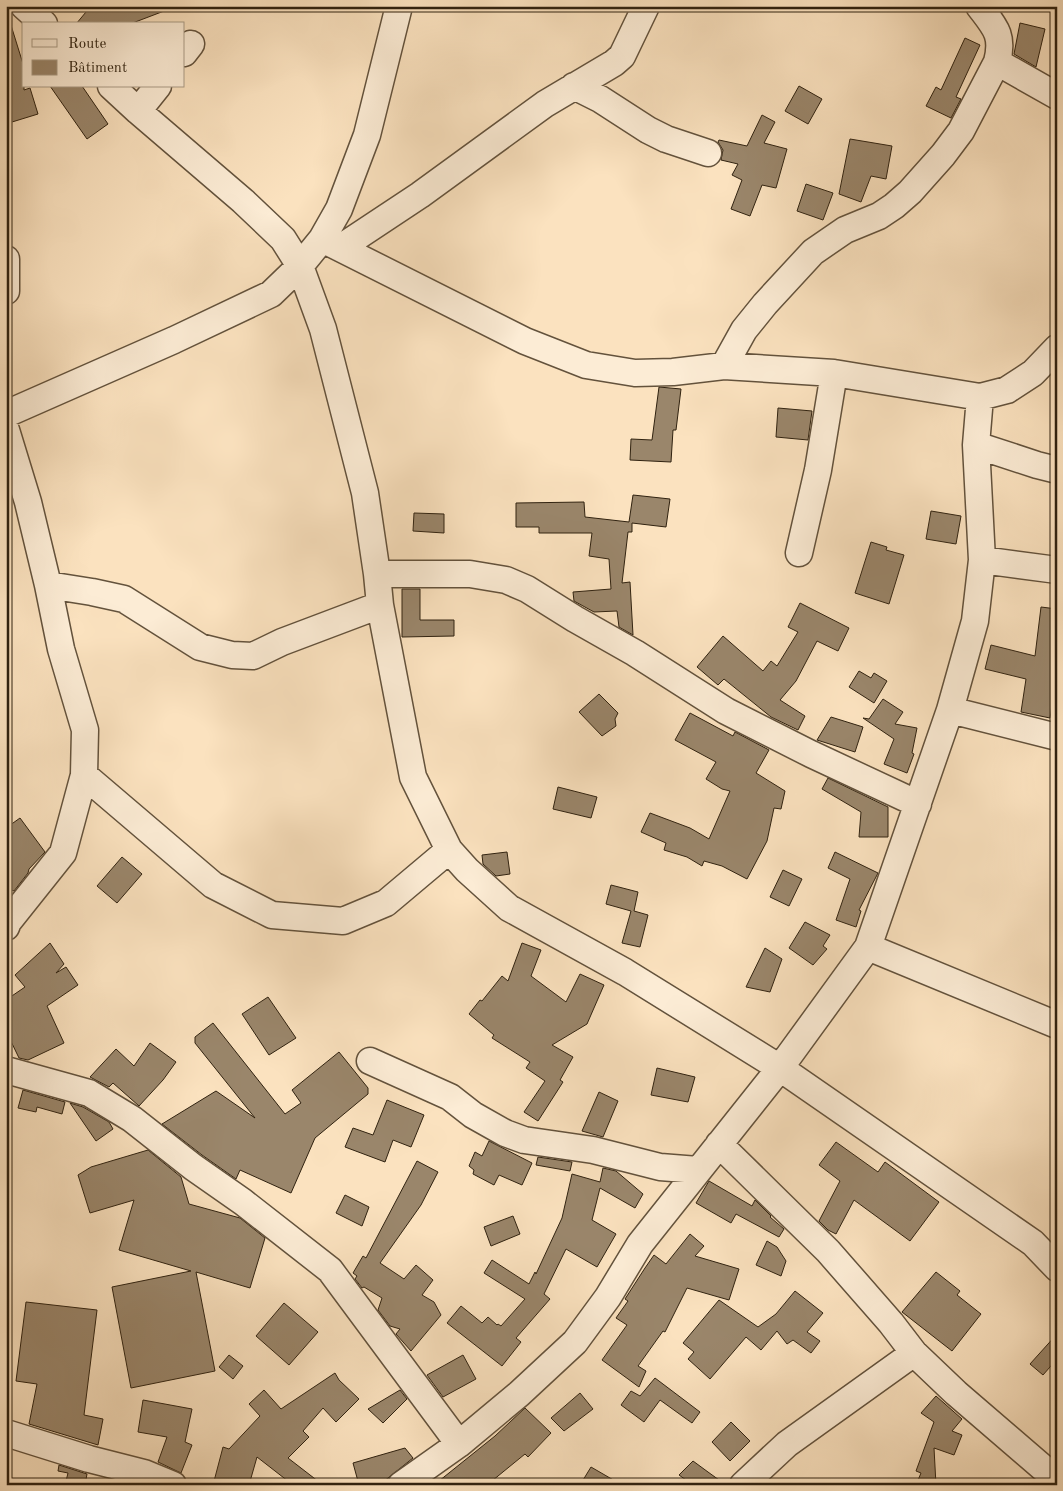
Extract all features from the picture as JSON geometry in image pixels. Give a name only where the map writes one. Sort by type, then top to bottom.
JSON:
[{"type":"street","points":[[24,6],[42,22]]},
{"type":"street","points":[[331,244],[339,209],[367,135],[399,6]]},
{"type":"street","points":[[6,414],[174,340],[271,294],[300,266],[331,244],[420,195],[545,104],[603,71],[622,56],[646,6]]},
{"type":"street","points":[[724,366],[744,330],[764,304],[813,252],[844,230],[879,216],[894,206],[910,192],[943,155],[961,131],[997,62],[1000,50],[1000,39],[997,30],[979,6]]},
{"type":"street","points":[[997,62],[1057,96]]},
{"type":"street","points":[[574,86],[648,130],[666,139],[708,153]]},
{"type":"street","points":[[113,88],[250,207],[282,239],[300,266],[323,329],[363,483],[380,606],[413,777],[449,850],[466,870],[509,908],[625,972],[780,1068],[1033,1243],[1057,1268]]},
{"type":"street","points":[[138,111],[156,88]]},
{"type":"street","points":[[331,244],[525,340],[586,365],[635,373],[673,372],[724,366],[834,373],[980,398],[1007,390],[1033,373],[1057,348]]},
{"type":"street","points":[[6,259],[6,291]]},
{"type":"street","points":[[799,553],[818,470],[834,373]]},
{"type":"street","points":[[401,1485],[458,1444],[519,1394],[574,1342],[608,1297],[640,1244],[780,1068],[868,947],[950,710],[975,621],[982,560],[976,445],[980,398]]},
{"type":"street","points":[[6,430],[28,502],[61,650],[85,730],[84,775],[62,853],[6,927]]},
{"type":"street","points":[[976,445],[1057,470]]},
{"type":"street","points":[[982,560],[1057,570]]},
{"type":"street","points":[[377,574],[470,574],[506,580],[527,589],[635,653],[726,711],[811,754],[918,804]]},
{"type":"street","points":[[48,585],[124,599],[200,647],[232,655],[253,656],[282,642],[380,606]]},
{"type":"street","points":[[950,710],[1057,737]]},
{"type":"street","points":[[84,775],[213,885],[272,915],[343,921],[386,903],[449,850]]},
{"type":"street","points":[[868,947],[1057,1025]]},
{"type":"street","points":[[370,1061],[450,1097],[481,1120],[504,1133],[524,1140],[593,1150],[660,1167],[698,1170]]},
{"type":"street","points":[[6,1070],[88,1093],[132,1119],[330,1270],[458,1444]]},
{"type":"street","points":[[718,1144],[828,1251],[891,1323],[914,1353],[956,1393],[1057,1480]]},
{"type":"street","points":[[743,1485],[786,1444],[914,1353]]},
{"type":"street","points":[[6,1433],[144,1474],[173,1485]]},
{"type":"building","points":[[91,6],[172,6],[172,8],[135,22],[78,22]]},
{"type":"building","points":[[6,22],[10,22],[22,61],[22,88],[24,90],[30,88],[38,114],[12,122],[6,103]]},
{"type":"building","points":[[1020,23],[1045,29],[1036,67],[1014,54]]},
{"type":"building","points":[[965,38],[980,45],[956,97],[961,99],[951,118],[926,106],[936,87],[941,90]]},
{"type":"building","points":[[799,86],[822,99],[808,124],[785,111]]},
{"type":"building","points":[[51,88],[83,88],[108,124],[87,139]]},
{"type":"building","points":[[762,115],[775,122],[764,143],[787,149],[776,188],[762,185],[750,216],[731,209],[742,180],[732,175],[738,164],[721,160],[723,150],[718,142],[719,140],[747,146]]},
{"type":"building","points":[[850,139],[892,146],[886,179],[871,176],[861,202],[839,194]]},
{"type":"building","points":[[806,184],[833,193],[823,220],[797,211]]},
{"type":"building","points":[[659,387],[681,389],[676,430],[673,430],[671,462],[630,460],[631,439],[652,440]]},
{"type":"building","points":[[778,408],[812,411],[808,440],[776,437]]},
{"type":"building","points":[[633,495],[670,499],[666,527],[632,523],[632,532],[628,532],[622,583],[630,582],[633,635],[619,627],[617,611],[594,612],[574,601],[573,592],[611,589],[609,559],[589,556],[592,533],[539,533],[539,527],[516,527],[516,503],[584,502],[585,517],[629,522]]},
{"type":"building","points":[[931,511],[961,516],[956,544],[926,539]]},
{"type":"building","points":[[414,513],[444,514],[444,533],[413,531]]},
{"type":"building","points":[[871,542],[887,547],[886,550],[904,555],[889,604],[855,593]]},
{"type":"building","points":[[402,589],[420,589],[420,620],[454,620],[454,636],[402,637]]},
{"type":"building","points":[[800,603],[849,628],[838,651],[817,641],[796,681],[780,700],[805,716],[798,730],[771,717],[724,679],[718,685],[697,667],[723,636],[763,671],[771,661],[777,666],[798,632],[788,627]]},
{"type":"building","points":[[1041,607],[1057,609],[1057,654],[1052,685],[1055,686],[1050,718],[1021,712],[1026,679],[985,669],[991,645],[1035,656]]},
{"type":"building","points":[[859,671],[871,678],[874,673],[887,681],[874,703],[849,687]]},
{"type":"building","points":[[599,694],[618,713],[615,719],[616,726],[602,736],[579,712]]},
{"type":"building","points":[[883,699],[903,712],[895,724],[917,728],[912,753],[914,754],[907,773],[884,764],[894,739],[863,718],[869,719]]},
{"type":"building","points":[[690,713],[733,736],[735,732],[769,750],[756,773],[785,791],[781,809],[774,808],[767,841],[747,879],[722,866],[704,861],[702,866],[687,857],[664,850],[666,843],[641,832],[650,813],[690,828],[709,839],[730,791],[722,789],[706,779],[716,762],[675,740]]},
{"type":"building","points":[[831,717],[863,727],[855,752],[817,740]]},
{"type":"building","points":[[828,778],[888,807],[888,837],[859,837],[861,812],[822,789]]},
{"type":"building","points":[[558,787],[597,797],[591,818],[553,809]]},
{"type":"building","points":[[20,818],[45,852],[29,869],[14,891],[6,888],[6,828]]},
{"type":"building","points":[[507,852],[510,874],[496,876],[483,864],[482,855]]},
{"type":"building","points":[[835,852],[878,873],[859,910],[861,911],[856,927],[836,920],[850,879],[828,868]]},
{"type":"building","points":[[122,857],[142,874],[117,903],[97,886]]},
{"type":"building","points":[[783,870],[802,879],[789,906],[770,897]]},
{"type":"building","points":[[611,885],[638,892],[634,911],[648,915],[640,947],[622,943],[631,911],[606,904]]},
{"type":"building","points":[[805,922],[830,935],[823,946],[827,949],[813,965],[789,948]]},
{"type":"building","points":[[50,943],[64,964],[56,973],[66,967],[78,985],[47,1006],[64,1043],[28,1060],[19,1058],[6,1031],[6,1000],[25,987],[15,975]]},
{"type":"building","points":[[522,943],[541,950],[531,976],[566,1002],[580,974],[604,985],[587,1024],[552,1045],[573,1057],[560,1080],[563,1082],[538,1121],[524,1112],[545,1081],[526,1068],[530,1062],[492,1038],[494,1035],[469,1014],[502,976],[508,981]]},
{"type":"building","points":[[765,948],[782,959],[770,992],[746,987]]},
{"type":"building","points":[[268,997],[296,1038],[269,1055],[242,1014]]},
{"type":"building","points":[[213,1023],[285,1114],[301,1103],[292,1090],[339,1052],[368,1088],[368,1094],[315,1138],[291,1193],[240,1170],[236,1179],[162,1124],[216,1091],[255,1118],[195,1043],[195,1037]]},
{"type":"building","points":[[150,1043],[176,1062],[163,1080],[139,1106],[113,1083],[109,1087],[90,1077],[116,1049],[134,1066]]},
{"type":"building","points":[[657,1068],[695,1077],[688,1102],[651,1095]]},
{"type":"building","points":[[23,1090],[65,1102],[62,1114],[37,1107],[36,1112],[18,1108]]},
{"type":"building","points":[[599,1092],[618,1101],[603,1137],[582,1131]]},
{"type":"building","points":[[387,1100],[424,1115],[411,1147],[393,1140],[385,1162],[345,1147],[353,1128],[373,1135]]},
{"type":"building","points":[[70,1103],[83,1107],[109,1122],[113,1129],[96,1141]]},
{"type":"building","points":[[489,1141],[532,1163],[522,1185],[499,1175],[494,1185],[473,1174],[474,1170],[469,1166],[475,1152],[482,1156]]},
{"type":"building","points":[[836,1142],[878,1172],[885,1162],[939,1202],[910,1241],[854,1200],[836,1234],[828,1230],[819,1221],[840,1181],[819,1165]]},
{"type":"building","points":[[148,1150],[181,1177],[189,1204],[240,1218],[265,1238],[250,1288],[196,1272],[215,1371],[131,1388],[112,1287],[191,1271],[119,1250],[134,1200],[90,1213],[78,1175],[91,1167]]},
{"type":"building","points":[[538,1157],[572,1162],[570,1171],[536,1165]]},
{"type":"building","points":[[417,1161],[438,1172],[421,1205],[380,1263],[404,1279],[416,1265],[433,1280],[422,1295],[434,1302],[441,1315],[411,1351],[396,1334],[400,1329],[390,1326],[378,1310],[382,1298],[364,1287],[362,1288],[355,1279],[357,1276],[353,1273],[363,1256],[366,1258]]},
{"type":"building","points":[[603,1168],[616,1171],[643,1194],[635,1208],[600,1188],[592,1220],[616,1234],[597,1267],[566,1249],[544,1294],[550,1299],[516,1338],[521,1342],[502,1366],[447,1323],[461,1306],[482,1323],[488,1317],[501,1326],[525,1299],[484,1273],[492,1260],[529,1284],[535,1272],[536,1274],[562,1218],[572,1174],[600,1182]]},
{"type":"building","points":[[709,1181],[752,1206],[755,1200],[784,1229],[779,1237],[736,1214],[731,1223],[696,1203]]},
{"type":"building","points":[[345,1195],[369,1207],[362,1226],[336,1213]]},
{"type":"building","points":[[513,1216],[520,1234],[491,1246],[484,1227]]},
{"type":"building","points":[[690,1234],[704,1246],[695,1256],[739,1269],[729,1300],[687,1288],[665,1332],[663,1331],[638,1366],[646,1371],[639,1387],[602,1360],[627,1325],[616,1318],[628,1301],[625,1299],[654,1255],[666,1264]]},
{"type":"building","points":[[767,1241],[777,1247],[786,1261],[781,1276],[756,1265]]},
{"type":"building","points":[[936,1272],[960,1291],[957,1295],[981,1314],[952,1351],[902,1312]]},
{"type":"building","points":[[795,1291],[823,1313],[807,1332],[820,1341],[811,1353],[793,1340],[787,1344],[777,1331],[761,1350],[746,1337],[710,1379],[688,1359],[694,1352],[683,1343],[719,1300],[758,1327],[776,1314]]},
{"type":"building","points":[[26,1302],[97,1310],[84,1415],[103,1419],[98,1445],[29,1424],[37,1384],[16,1381]]},
{"type":"building","points":[[284,1303],[318,1332],[289,1365],[256,1336]]},
{"type":"building","points":[[1057,1334],[1057,1359],[1043,1375],[1030,1364]]},
{"type":"building","points":[[229,1355],[243,1366],[233,1379],[219,1367]]},
{"type":"building","points":[[463,1355],[476,1379],[443,1397],[427,1375]]},
{"type":"building","points":[[335,1373],[339,1380],[359,1399],[336,1422],[323,1408],[303,1431],[309,1437],[288,1458],[323,1485],[293,1485],[257,1457],[249,1485],[213,1485],[223,1447],[229,1449],[260,1416],[249,1404],[264,1390],[281,1409]]},
{"type":"building","points":[[655,1378],[700,1412],[692,1423],[660,1400],[644,1422],[621,1405],[631,1391],[640,1396]]},
{"type":"building","points":[[400,1390],[407,1399],[383,1423],[368,1409]]},
{"type":"building","points":[[580,1393],[593,1409],[564,1431],[551,1418]]},
{"type":"building","points":[[936,1396],[962,1419],[952,1431],[962,1435],[954,1455],[934,1448],[936,1485],[916,1485],[921,1473],[916,1471],[934,1422],[921,1413]]},
{"type":"building","points":[[143,1400],[192,1409],[185,1442],[192,1445],[181,1473],[158,1462],[167,1437],[138,1432]]},
{"type":"building","points":[[525,1408],[551,1433],[528,1457],[525,1454],[487,1485],[434,1485],[495,1436]]},
{"type":"building","points":[[731,1422],[750,1441],[730,1461],[712,1442]]},
{"type":"building","points":[[405,1448],[413,1458],[383,1482],[372,1485],[359,1485],[353,1463]]},
{"type":"building","points":[[693,1461],[726,1485],[693,1485],[679,1475]]},
{"type":"building","points":[[59,1465],[87,1474],[85,1485],[65,1485],[68,1473],[58,1471]]},
{"type":"building","points":[[591,1467],[622,1485],[580,1485]]}]
